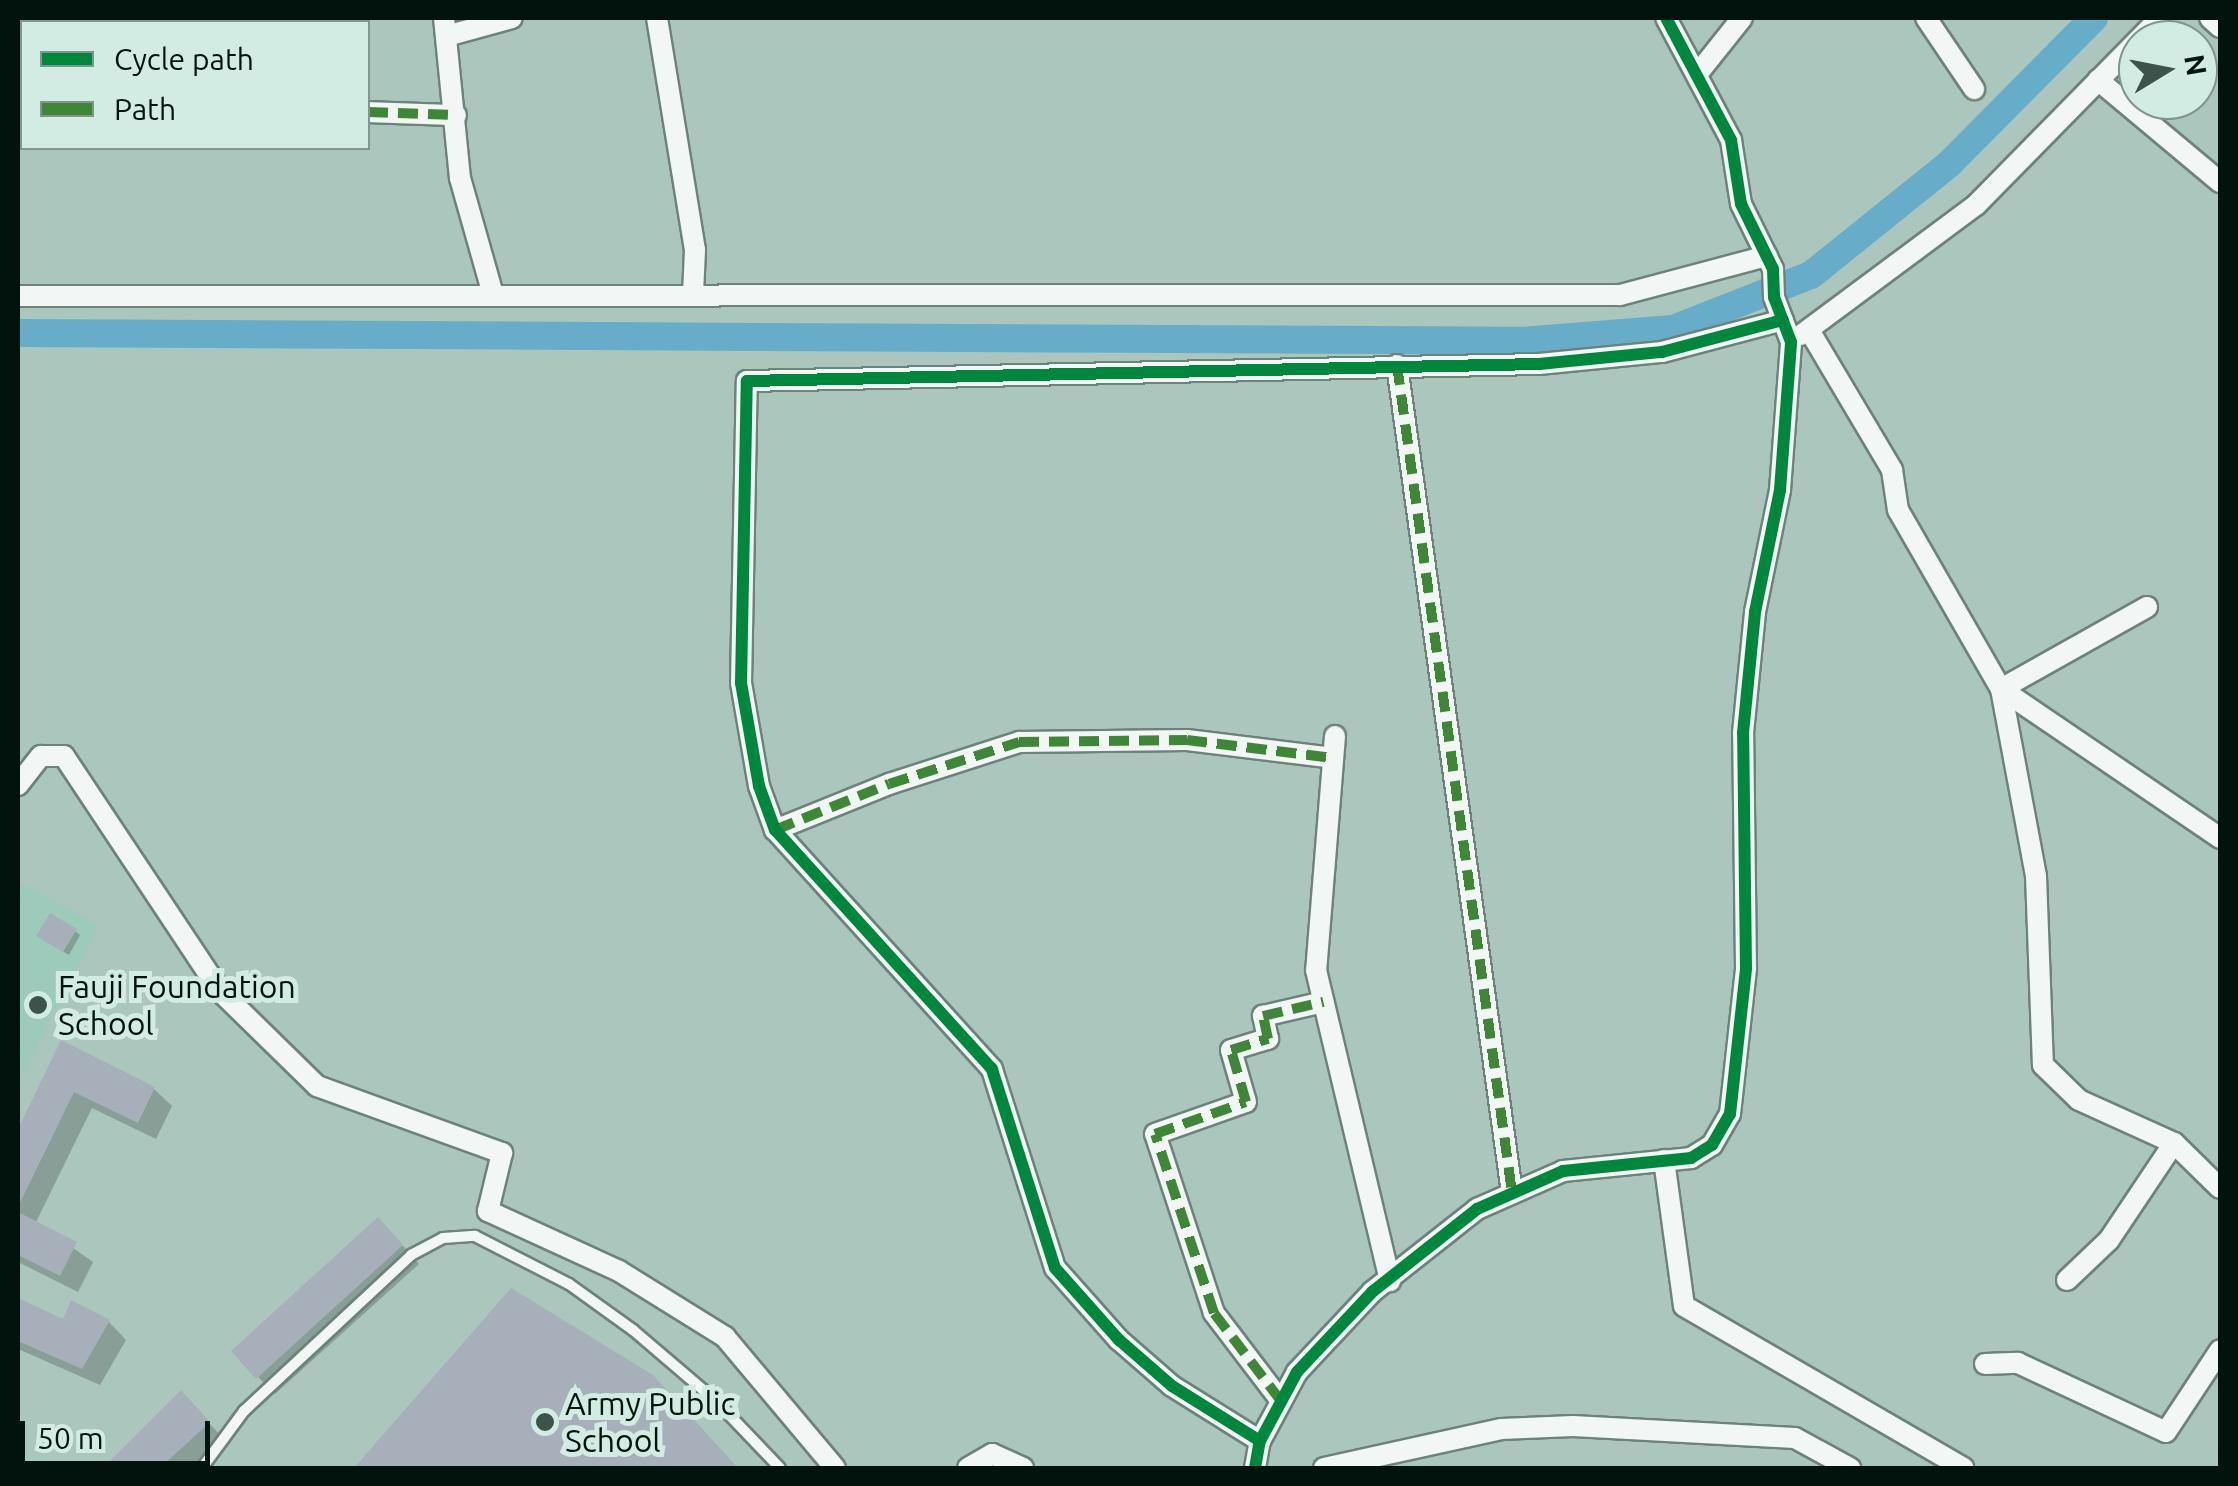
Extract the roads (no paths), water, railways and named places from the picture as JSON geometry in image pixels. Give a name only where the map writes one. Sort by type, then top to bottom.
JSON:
[{"type":"street","points":[[19,34],[20,18]]},
{"type":"street","points":[[492,291],[460,178],[447,26],[512,18]]},
{"type":"street","points":[[656,18],[696,250],[694,294]]},
{"type":"street","points":[[1666,18],[1699,72],[1731,140],[1741,204],[1770,263],[1774,297],[1782,320],[1800,336],[1892,470],[1898,510],[2001,688],[2036,876],[2044,1065],[2080,1100],[2174,1143],[2220,1188]]},
{"type":"street","points":[[1699,72],[1742,18]]},
{"type":"street","points":[[1926,18],[1974,89]]},
{"type":"street","points":[[1255,1468],[1260,1442],[1297,1372],[1372,1292],[1477,1209],[1563,1171],[1691,1158],[1712,1144],[1730,1114],[1738,1081],[1746,968],[1743,733],[1755,612],[1780,490],[1800,336],[1976,205],[2160,18]]},
{"type":"street","points":[[2210,18],[2220,27]]},
{"type":"street","points":[[2098,80],[2220,182]]},
{"type":"street","points":[[370,112],[456,115]]},
{"type":"street","points":[[18,296],[492,291],[1620,295],[1770,263]]},
{"type":"street","points":[[1260,1442],[1172,1386],[1119,1340],[1055,1268],[992,1070],[775,830],[759,786],[741,683],[748,381],[1539,364],[1662,352],[1782,320]]},
{"type":"street","points":[[1397,365],[1512,1193]]},
{"type":"street","points":[[2001,688],[2147,607]]},
{"type":"street","points":[[2001,688],[2220,838]]},
{"type":"street","points":[[1335,736],[1316,970],[1390,1281]]},
{"type":"street","points":[[775,830],[889,784],[1019,742],[1187,740],[1333,758]]},
{"type":"street","points":[[18,785],[41,756],[64,756],[220,990],[317,1086],[502,1153],[488,1211],[619,1272],[725,1337],[834,1468]]},
{"type":"street","points":[[1282,1402],[1214,1313],[1155,1134],[1246,1102],[1230,1050],[1268,1039],[1263,1016],[1322,1002]]},
{"type":"street","points":[[2067,1280],[2109,1240],[2174,1143]]},
{"type":"street","points":[[1664,1160],[1684,1306],[1963,1468]]},
{"type":"street","points":[[1986,1364],[2018,1363],[2166,1432],[2220,1350]]},
{"type":"street","points":[[1324,1468],[1501,1430],[1573,1426],[1795,1438],[1850,1468]]},
{"type":"street","points":[[968,1468],[992,1454],[1024,1468]]},
{"type":"lane","points":[[202,1468],[244,1410],[411,1255],[443,1238],[475,1236],[568,1284],[633,1330],[716,1400],[780,1468]]},
{"type":"waterway","points":[[18,333],[1521,341],[1673,329],[1811,275],[1949,164],[2094,18]]},
{"type":"place","name":"Fauji Foundation School","points":[[38,1005]]},
{"type":"place","name":"Army Public School","points":[[545,1422]]}]
